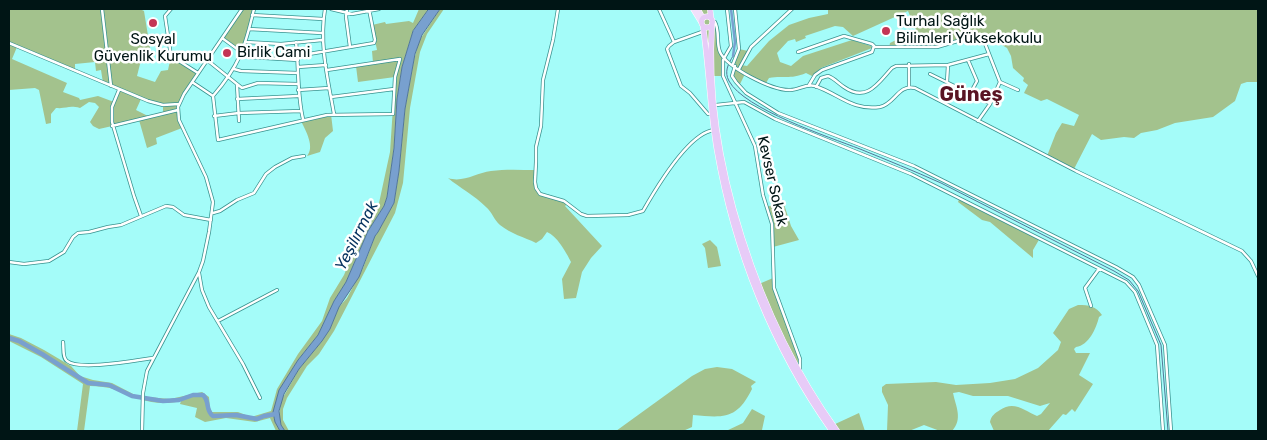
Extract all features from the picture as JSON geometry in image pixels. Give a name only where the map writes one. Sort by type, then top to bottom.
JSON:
[{"type":"highway","points":[[703,9],[711,114],[729,206],[742,250],[777,337],[794,370],[832,431]]},
{"type":"highway","points":[[710,9],[712,21],[710,66],[714,105],[724,167],[746,249],[772,315],[800,372],[837,431]]},
{"type":"highway","points":[[703,24],[707,16],[712,21]]},
{"type":"highway","points":[[703,24],[707,27],[712,21]]},
{"type":"main road","points":[[693,9],[703,24]]},
{"type":"main road","points":[[698,9],[703,24]]},
{"type":"street","points":[[102,9],[111,86]]},
{"type":"street","points":[[171,9],[165,16],[171,56],[198,73]]},
{"type":"street","points":[[142,431],[142,402],[145,378],[153,358],[199,272],[203,261],[212,213],[213,202],[209,184],[180,124],[179,104],[242,9]]},
{"type":"street","points":[[254,9],[242,54],[228,78],[213,96],[218,140],[303,119],[334,114],[393,114],[394,89],[400,60],[327,70]]},
{"type":"street","points":[[325,9],[322,40],[334,114]]},
{"type":"street","points":[[331,9],[346,13],[379,9]]},
{"type":"street","points":[[347,9],[350,47]]},
{"type":"street","points":[[558,9],[543,80],[541,130],[536,142],[535,182],[540,194],[564,201],[581,214],[587,216],[628,215],[643,211],[680,155],[699,138],[714,130]]},
{"type":"street","points":[[659,9],[674,42]]},
{"type":"street","points":[[725,59],[731,46],[727,9]]},
{"type":"street","points":[[735,9],[739,47],[733,64],[732,76],[746,93],[762,104],[791,118],[914,166],[1133,277],[1140,285],[1166,350],[1171,431]]},
{"type":"street","points":[[739,69],[751,47],[792,9]]},
{"type":"street","points":[[297,56],[373,43],[375,40],[369,10]]},
{"type":"street","points":[[252,15],[323,20]]},
{"type":"street","points":[[712,21],[715,22],[718,28],[720,50],[725,59],[754,79],[787,90],[795,90],[809,85],[819,72],[872,52],[874,47]]},
{"type":"street","points":[[703,24],[674,42],[667,50],[682,88],[690,93],[708,114],[711,114]]},
{"type":"street","points":[[249,29],[322,32]]},
{"type":"street","points":[[798,52],[844,36],[872,44],[874,47],[937,47],[978,36],[983,39],[1000,82],[1018,90]]},
{"type":"street","points":[[222,38],[242,54],[257,58],[298,60]]},
{"type":"street","points":[[246,42],[282,44],[322,40]]},
{"type":"street","points":[[296,42],[298,96],[303,119]]},
{"type":"street","points":[[9,43],[154,104],[179,104]]},
{"type":"street","points":[[816,87],[823,77],[828,76],[853,92],[866,92],[873,88],[894,66],[910,64],[948,65],[989,54]]},
{"type":"street","name":"Kevser Sokak","points":[[725,59],[722,67],[723,76],[755,146],[764,195],[772,224],[774,288],[800,359],[800,372]]},
{"type":"street","points":[[207,60],[228,78],[244,88],[258,83],[298,84]]},
{"type":"street","points":[[968,60],[976,80],[970,94]]},
{"type":"street","points":[[909,87],[910,64]]},
{"type":"street","points":[[941,101],[948,83],[948,65]]},
{"type":"street","points":[[298,67],[326,66]]},
{"type":"street","points":[[234,69],[241,71],[298,73]]},
{"type":"street","points":[[930,74],[990,104]]},
{"type":"street","points":[[192,82],[213,96]]},
{"type":"street","points":[[978,121],[990,104],[1000,82]]},
{"type":"street","points":[[236,84],[239,121]]},
{"type":"street","points":[[809,85],[852,105],[869,107],[884,105],[901,90],[909,87],[941,101],[1076,171],[1242,251],[1251,261],[1258,276]]},
{"type":"street","points":[[298,90],[330,88]]},
{"type":"street","points":[[331,97],[394,89]]},
{"type":"street","points":[[119,90],[111,111],[112,126],[141,216]]},
{"type":"street","points":[[237,99],[298,96]]},
{"type":"street","points":[[714,105],[735,102],[746,103],[775,119],[911,174],[1130,286],[1135,292],[1157,345],[1163,431]]},
{"type":"street","points":[[112,126],[178,110]]},
{"type":"street","points":[[214,116],[239,113],[301,111]]},
{"type":"street","points":[[212,213],[220,211],[235,201],[254,193],[264,176],[272,169],[292,158],[304,156]]},
{"type":"street","points":[[9,262],[24,264],[50,261],[65,251],[76,234],[121,224],[168,206],[173,207],[184,215],[211,220]]},
{"type":"street","points":[[1057,247],[1061,240]]},
{"type":"street","points":[[1091,306],[1086,288],[1099,269]]},
{"type":"street","points":[[199,272],[204,297],[243,364],[260,398]]},
{"type":"street","points":[[218,321],[277,290]]},
{"type":"street","points":[[63,342],[64,358],[72,363],[102,365],[153,358]]},
{"type":"green space","points":[[9,9],[140,9],[144,11],[150,48],[140,64],[137,76],[155,82],[161,71],[168,70],[171,56],[198,73],[182,98],[178,110],[182,128],[156,138],[157,144],[147,148],[139,120],[99,129],[90,122],[99,107],[95,103],[89,102],[80,108],[56,108],[51,114],[51,123],[46,124],[39,90],[35,88],[9,90]],"holes":[[[17,47],[75,72],[75,64],[95,62],[96,71],[101,70],[103,83],[119,90],[114,102],[98,96],[80,100],[63,92],[67,83],[12,59]],[[141,99],[163,105],[163,114],[150,117],[136,110]]]},
{"type":"green space","points":[[242,9],[254,9],[242,54],[222,39]]},
{"type":"green space","points":[[419,9],[429,9],[413,31],[402,67],[387,197],[384,206],[368,231],[346,282],[334,301],[318,335],[298,360],[280,390],[274,418],[280,431],[276,431],[270,418],[255,422],[226,418],[205,422],[195,417],[197,408],[180,404],[181,401],[155,403],[110,388],[90,386],[84,431],[77,431],[83,384],[41,357],[9,341],[9,334],[44,350],[71,366],[80,376],[112,383],[137,396],[170,399],[202,392],[209,397],[212,412],[238,412],[251,417],[271,411],[277,389],[298,354],[322,321],[330,298],[344,275],[356,246],[379,203],[390,152],[395,77],[358,82],[356,66],[373,63],[372,51],[377,50],[372,25],[385,22],[386,24],[409,21],[413,23]]},
{"type":"green space","points":[[440,9],[444,9],[427,34],[420,52],[410,108],[403,183],[395,213],[334,331],[319,354],[307,366],[287,398],[283,409],[283,420],[289,431],[285,431],[279,418],[281,401],[299,369],[330,329],[339,307],[347,298],[363,268],[375,236],[394,203],[405,109],[414,60],[419,41]]},
{"type":"green space","points":[[698,9],[710,9],[713,22],[718,28],[720,50],[724,57],[723,76],[711,76],[710,56],[706,56]]},
{"type":"green space","points":[[828,9],[1258,9],[1258,82],[1241,84],[1235,101],[1213,117],[1175,123],[1157,130],[1141,133],[1134,138],[1124,137],[1101,140],[1092,134],[1074,169],[1047,156],[1062,123],[1074,126],[1079,115],[1047,99],[1041,101],[1024,93],[1028,85],[1023,81],[1024,78],[1013,68],[1011,56],[1007,48],[978,36],[939,47],[905,46],[889,48],[890,43],[916,30],[908,11],[853,36],[843,27],[835,26],[805,36],[806,38],[796,42],[795,39],[788,41],[777,53],[780,62],[791,66],[803,56],[852,40],[872,48],[821,68],[812,76],[806,73],[795,76],[774,77],[769,78],[766,83],[745,74],[739,86],[734,79],[733,64],[739,49],[748,51],[741,65],[747,66],[769,41],[789,25],[828,14]]},
{"type":"green space","points":[[331,114],[333,131],[325,138],[320,152],[307,156],[310,144],[301,121]]},
{"type":"green space","points":[[496,170],[535,170],[534,178],[539,192],[568,203],[565,206],[602,246],[582,272],[576,298],[564,299],[562,279],[571,262],[564,249],[551,234],[547,232],[536,243],[509,231],[498,223],[488,209],[472,195],[448,178],[464,179]]},
{"type":"green space","points":[[960,197],[1040,238],[1033,250],[1033,258],[990,222],[982,220],[958,202]]},
{"type":"green space","points":[[783,201],[791,226],[799,240],[773,247],[773,229],[767,207]]},
{"type":"green space","points":[[710,240],[717,247],[721,266],[708,268],[705,248],[702,244]]},
{"type":"green space","points":[[773,278],[800,359],[800,372],[759,284]]},
{"type":"green space","points":[[1078,305],[1092,307],[1102,315],[1099,317],[1094,331],[1088,340],[1074,349],[1076,353],[1090,353],[1079,375],[1093,384],[1075,412],[1072,409],[1066,415],[1063,414],[1048,431],[994,431],[990,422],[991,418],[998,411],[1005,407],[1019,407],[1037,416],[1050,403],[1040,406],[1008,396],[973,396],[959,392],[953,393],[958,417],[952,431],[940,431],[924,425],[909,431],[887,431],[888,405],[882,392],[882,387],[886,384],[936,382],[956,385],[1015,379],[1038,368],[1058,350],[1061,342],[1053,333],[1069,309]]},
{"type":"green space","points":[[717,367],[732,369],[756,382],[751,386],[752,389],[741,406],[735,411],[722,416],[693,415],[692,427],[683,431],[616,431],[692,376],[705,369]]},
{"type":"green space","points":[[752,409],[765,416],[762,430],[726,431],[743,423]]},
{"type":"green space","points":[[859,413],[865,431],[837,431],[833,425]]},
{"type":"water","points":[[429,9],[440,9],[422,35],[415,54],[405,109],[394,203],[375,236],[359,277],[339,307],[330,329],[299,369],[284,394],[279,411],[281,425],[285,431],[280,431],[275,422],[273,412],[279,390],[298,360],[318,335],[334,301],[346,282],[368,231],[384,206],[394,148],[397,99],[402,67],[413,31]]},
{"type":"waterway","points":[[731,9],[735,42],[733,56]]},
{"type":"waterway","points":[[733,56],[727,71],[729,81],[751,102],[809,130],[941,183],[1129,280],[1138,291],[1161,345],[1168,431]]},
{"type":"waterway","points":[[9,338],[19,341],[42,354],[88,383],[109,385],[132,396],[163,401],[203,395],[213,416],[236,415],[257,419],[276,414]]},
{"type":"place","name":"Sosyal Güvenlik Kurumu","points":[[153,23]]},
{"type":"place","name":"Turhal Sağlık Bilimleri Yüksekokulu","points":[[886,31]]},
{"type":"place","name":"Birlik Cami","points":[[227,53]]},
{"type":"district","name":"Güneş","points":[[971,95]]},
{"type":"water label","name":"Yeşilırmak","points":[[357,236]]}]
